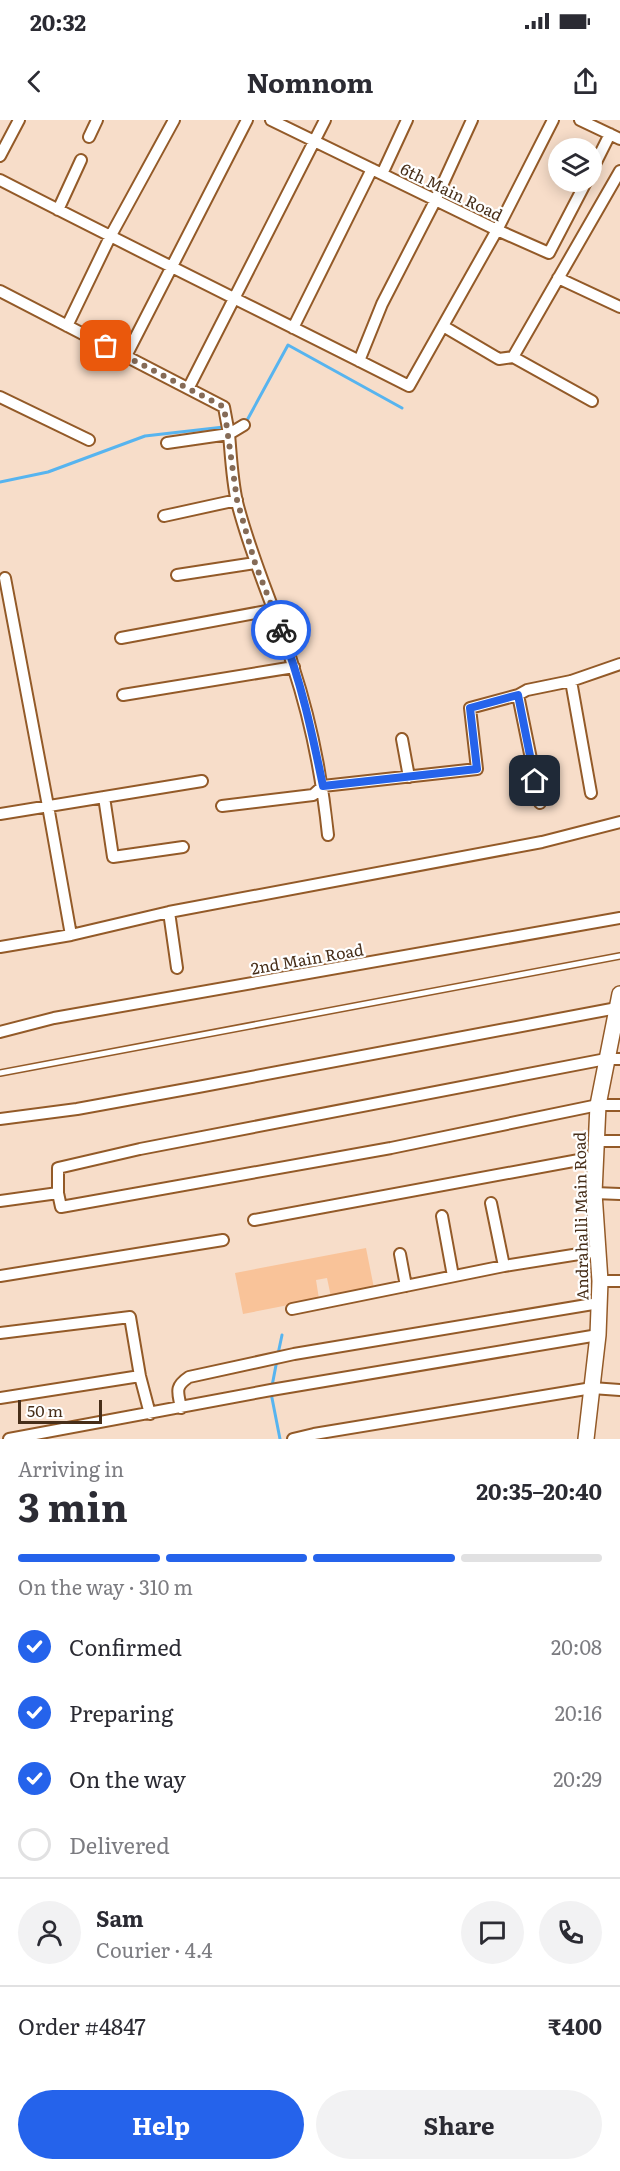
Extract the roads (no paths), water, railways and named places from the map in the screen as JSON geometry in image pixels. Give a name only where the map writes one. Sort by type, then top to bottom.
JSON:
[{"type":"street","points":[[0,156],[19,120]]},
{"type":"street","points":[[89,137],[98,120]]},
{"type":"street","points":[[67,326],[111,237],[174,120]]},
{"type":"street","points":[[126,356],[248,120]]},
{"type":"street","name":"6th Main Road","points":[[271,120],[549,253],[581,192]]},
{"type":"street","points":[[189,387],[325,120]]},
{"type":"street","points":[[293,328],[407,120]]},
{"type":"street","points":[[359,361],[382,304],[472,120]]},
{"type":"street","points":[[0,180],[172,269],[233,297],[409,386],[497,230],[553,120]]},
{"type":"street","points":[[580,120],[615,137],[602,156]]},
{"type":"street","points":[[58,210],[81,160]]},
{"type":"street","points":[[513,357],[620,171]]},
{"type":"street","points":[[558,278],[620,307]]},
{"type":"street","points":[[0,291],[224,407],[237,500],[255,563],[294,667],[312,729],[323,786],[328,835]]},
{"type":"street","points":[[443,326],[499,359],[513,357],[592,401]]},
{"type":"street","points":[[0,397],[89,440]]},
{"type":"street","points":[[167,443],[229,434],[244,425]]},
{"type":"street","points":[[164,516],[237,500]]},
{"type":"street","points":[[177,575],[255,563]]},
{"type":"street","points":[[4,578],[71,935]]},
{"type":"street","points":[[121,638],[272,610]]},
{"type":"street","points":[[123,695],[294,667]]},
{"type":"street","points":[[222,806],[313,795],[323,786],[477,769],[470,708],[518,695],[527,690],[571,681],[620,667]]},
{"type":"street","points":[[571,681],[591,794]]},
{"type":"street","points":[[518,695],[540,803]]},
{"type":"street","points":[[402,739],[409,777]]},
{"type":"street","points":[[0,814],[202,781]]},
{"type":"street","points":[[104,797],[113,857],[183,847]]},
{"type":"street","points":[[0,947],[71,935],[169,912],[542,842],[620,822]]},
{"type":"street","points":[[169,912],[177,968]]},
{"type":"street","name":"2nd Main Road","points":[[0,1032],[54,1018],[620,918]]},
{"type":"street","points":[[0,1119],[77,1109],[378,1055],[559,1017],[618,1010]]},
{"type":"street","name":"Andrahalli Main Road","points":[[586,1439],[598,1335],[600,1281],[594,1193],[595,1142],[598,1105],[613,1059],[618,1010]]},
{"type":"street","points":[[613,1059],[140,1149],[58,1168],[58,1193],[61,1207],[391,1148],[598,1105],[620,1105]]},
{"type":"street","points":[[595,1142],[620,1142]]},
{"type":"street","points":[[254,1220],[595,1157]]},
{"type":"street","points":[[0,1201],[58,1193]]},
{"type":"street","points":[[594,1193],[620,1194]]},
{"type":"street","points":[[490,1203],[504,1266]]},
{"type":"street","points":[[442,1216],[453,1276]]},
{"type":"street","points":[[0,1276],[223,1240]]},
{"type":"street","points":[[291,1310],[504,1266],[598,1251]]},
{"type":"street","points":[[400,1254],[405,1286]]},
{"type":"street","points":[[600,1281],[620,1281]]},
{"type":"street","points":[[181,1408],[178,1388],[181,1382],[189,1377],[294,1354],[599,1303]]},
{"type":"street","points":[[0,1333],[130,1317],[140,1376],[150,1414]]},
{"type":"street","points":[[9,1439],[271,1390],[598,1335]]},
{"type":"street","points":[[0,1398],[140,1376]]},
{"type":"street","points":[[293,1439],[592,1388],[620,1390]]},
{"type":"lane","points":[[0,1073],[620,956]]},
{"type":"waterway","points":[[245,424],[288,345],[402,408]]},
{"type":"waterway","points":[[0,482],[48,472],[145,436],[224,427]]},
{"type":"waterway","points":[[278,1354],[282,1335]]},
{"type":"waterway","points":[[272,1386],[277,1360]]},
{"type":"waterway","points":[[271,1393],[280,1439]]}]
